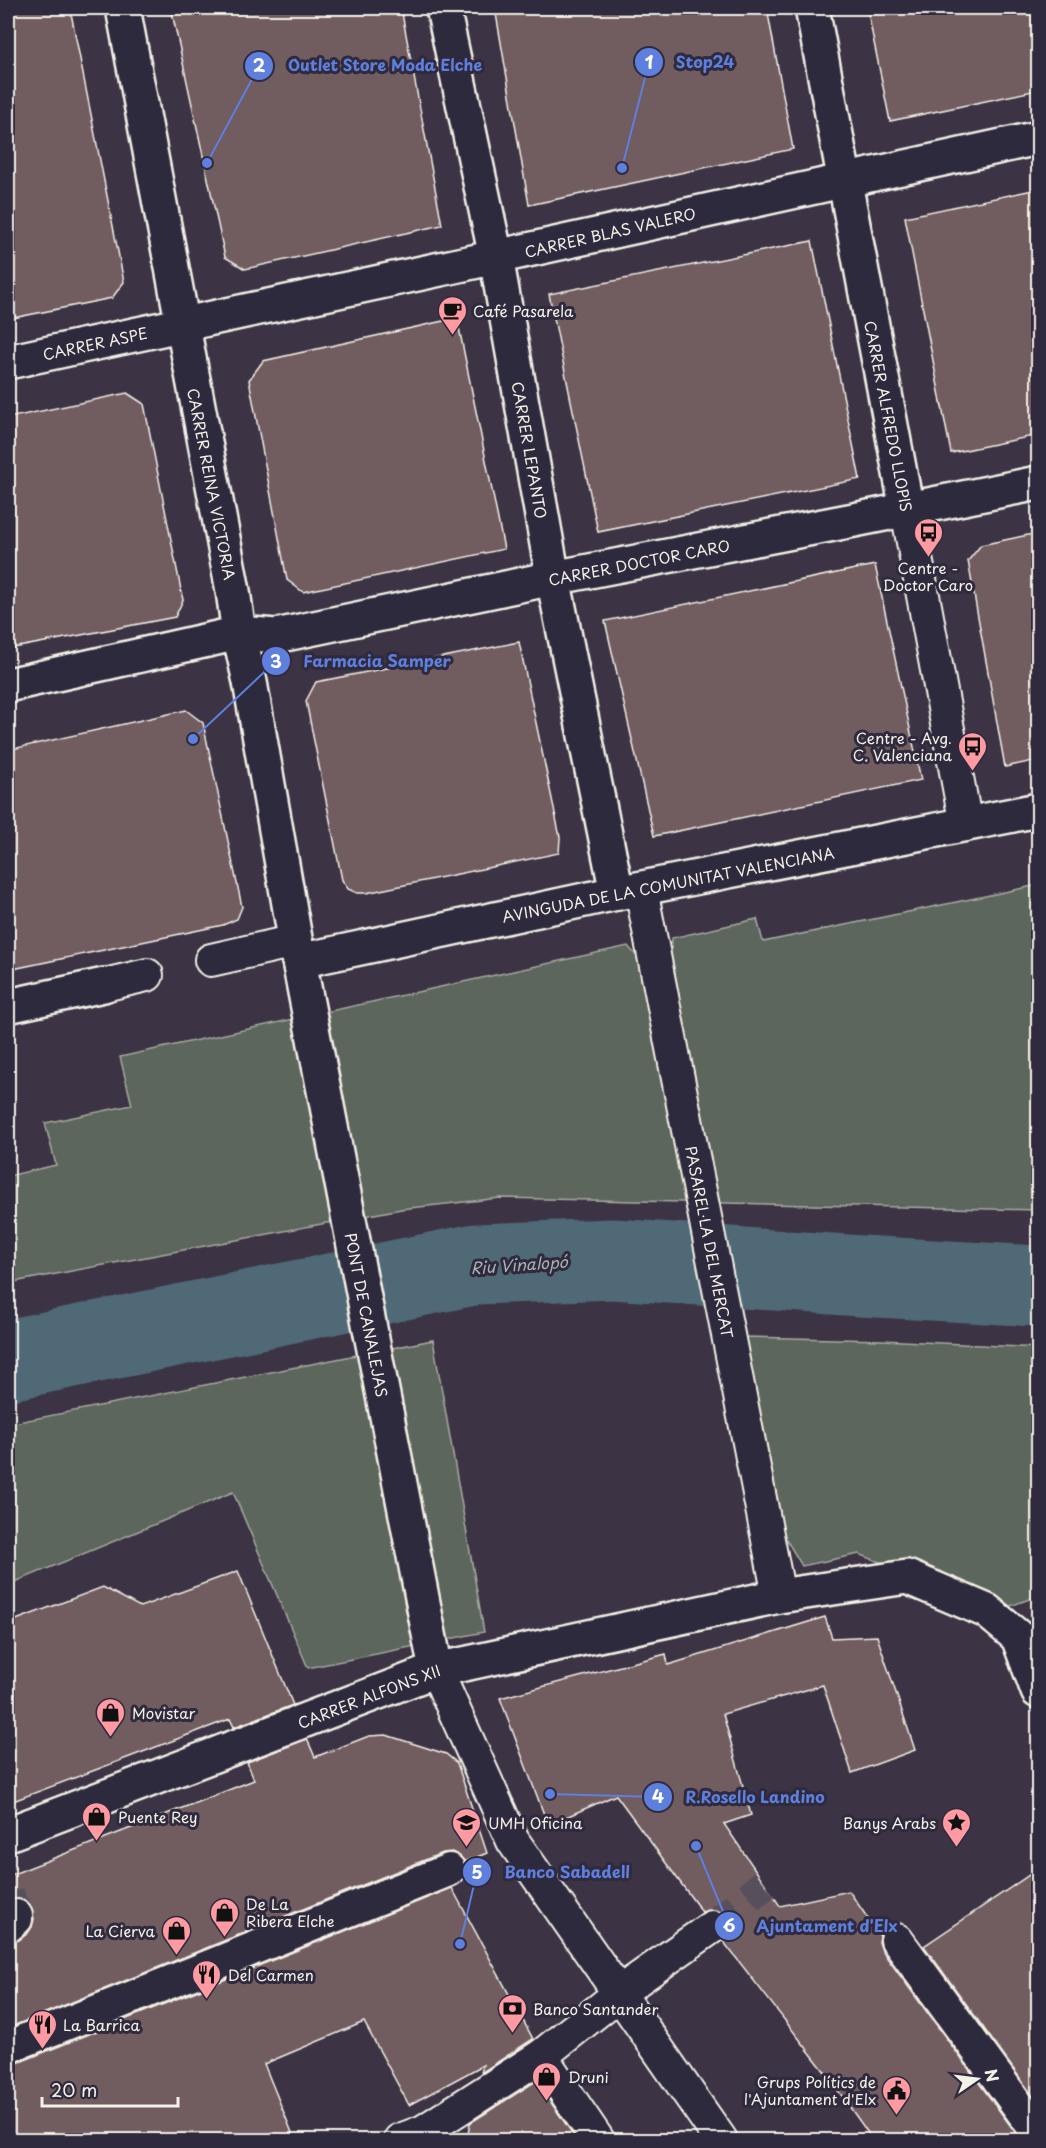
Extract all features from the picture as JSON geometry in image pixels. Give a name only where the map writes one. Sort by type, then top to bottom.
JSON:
[{"type":"street","name":"CARRER REINA VICTORIA","points":[[123,8],[231,579],[297,951]]},
{"type":"street","name":"CARRER LEPANTO","points":[[443,8],[496,257],[553,578],[629,891]]},
{"type":"street","name":"CARRER ALFREDO LLOPIS","points":[[812,8],[966,825]]},
{"type":"street","name":"CARRER BLAS VALERO","points":[[182,324],[1038,138]]},
{"type":"street","name":"CARRER ASPE","points":[[8,362],[182,324]]},
{"type":"street","name":"CARRER DOCTOR CARO","points":[[8,685],[239,633],[276,636],[553,578],[1038,483]]},
{"type":"street","name":"AVINGUDA DE LA COMUNITAT VALENCIANA","points":[[297,951],[629,891],[1038,810]]},
{"type":"street","name":"PASAREL·LA DEL MERCAT","points":[[629,891],[779,1596]]},
{"type":"street","points":[[211,960],[297,951]]},
{"type":"street","name":"PONT DE CANALEJAS","points":[[297,951],[436,1670]]},
{"type":"street","points":[[8,1006],[147,975]]},
{"type":"street","name":"CARRER ALFONS XII","points":[[8,1834],[436,1670],[779,1596],[907,1577],[987,1611],[1028,1634]]},
{"type":"street","points":[[1028,1634],[1038,1691]]},
{"type":"street","points":[[436,1670],[513,1841],[721,2140]]},
{"type":"street","points":[[8,2047],[449,1870]]},
{"type":"street","points":[[419,2137],[541,2056],[619,1993],[712,1927]]},
{"type":"street","points":[[897,1940],[1038,2133]]},
{"type":"street","points":[[541,2056],[598,2140]]},
{"type":"shaded area","points":[[1038,885],[1038,1210],[500,1198],[401,1209],[8,1283],[8,1176],[56,1165],[45,1123],[132,1105],[120,1057],[628,946],[638,958],[671,952],[672,938],[757,919],[763,942]]},
{"type":"shaded area","points":[[742,1337],[882,1340],[1038,1348],[1038,1596],[1002,1609],[859,1554],[802,1566],[775,1521]]},
{"type":"shaded area","points":[[433,1340],[484,1632],[308,1668],[233,1492],[8,1585],[8,1424]]},
{"type":"building","points":[[8,8],[70,8],[124,282],[112,298],[8,319]]},
{"type":"building","points":[[171,8],[401,8],[442,225],[245,269],[225,257]]},
{"type":"building","points":[[495,8],[767,8],[793,149],[529,205]]},
{"type":"building","points":[[867,8],[1038,8],[1038,90],[890,121]]},
{"type":"building","points":[[1038,189],[1038,435],[951,453],[905,217]]},
{"type":"building","points":[[812,241],[860,479],[598,532],[549,294]]},
{"type":"building","points":[[457,318],[504,549],[303,592],[287,580],[249,380],[263,361]]},
{"type":"building","points":[[127,393],[144,404],[183,600],[175,617],[8,649],[8,418]]},
{"type":"building","points":[[1038,533],[1038,760],[1005,767],[968,561],[981,545]]},
{"type":"building","points":[[875,565],[921,780],[654,836],[605,621]]},
{"type":"building","points":[[519,642],[560,837],[559,853],[366,893],[357,893],[348,889],[342,880],[306,701],[316,682]]},
{"type":"building","points":[[186,710],[203,723],[242,907],[237,919],[223,925],[8,970],[8,750]]},
{"type":"building","points":[[238,1571],[293,1705],[234,1727],[230,1719],[8,1803],[8,1623],[103,1587],[140,1607]]},
{"type":"building","points":[[825,1617],[832,1638],[877,1636],[915,1750],[852,1773],[823,1685],[723,1714],[751,1815],[724,1824],[780,1906],[849,1891],[880,1936],[882,1951],[1021,2140],[873,2140],[825,2072],[723,1941],[729,1934],[730,1926],[726,1916],[720,1911],[711,1909],[702,1912],[616,1795],[548,1825],[500,1698],[666,1654],[668,1665]]},
{"type":"building","points":[[386,1735],[446,1754],[457,1763],[487,1853],[465,1862],[452,1852],[442,1853],[8,2028],[8,1943],[19,1940],[28,1933],[34,1919],[32,1908],[25,1901],[17,1898],[8,1900],[8,1876],[254,1780],[247,1762],[307,1739],[315,1757],[369,1736]]},
{"type":"building","points":[[1038,1869],[1038,2103],[924,1946]]},
{"type":"building","points":[[452,1888],[533,2039],[481,2073],[483,2065],[409,2105],[364,2022],[264,2064],[295,2140],[8,2140],[8,2065]]},
{"type":"building","points":[[536,2081],[577,2140],[467,2140],[470,2123]]},
{"type":"waterway","name":"Riu Vinalopó","points":[[8,1360],[477,1264],[613,1259],[1038,1286]]},
{"type":"tunnel","points":[[712,1927],[765,1884]]},
{"type":"tunnel","points":[[8,1894],[16,1916]]},
{"type":"place","name":"Outlet Store Moda Elche","points":[[207,163]]},
{"type":"place","name":"Stop24","points":[[622,168]]},
{"type":"place","name":"Café Pasarela","points":[[452,336]]},
{"type":"place","name":"Centre - Doctor Caro","points":[[928,558]]},
{"type":"place","name":"Farmacia Samper","points":[[193,739]]},
{"type":"place","name":"Centre - Avg. C. Valenciana","points":[[973,772]]},
{"type":"place","name":"Movistar","points":[[111,1738]]},
{"type":"place","name":"R.Rosello Landino","points":[[550,1794]]},
{"type":"place","name":"Puente Rey","points":[[97,1842]]},
{"type":"place","name":"Ajuntament d'Elx","points":[[696,1846]]},
{"type":"place","name":"UMH Oficina","points":[[467,1848]]},
{"type":"place","name":"Banys Arabs","points":[[957,1848]]},
{"type":"place","name":"De La Ribera Elche","points":[[225,1938]]},
{"type":"place","name":"Banco Sabadell","points":[[460,1944]]},
{"type":"place","name":"La Cierva","points":[[176,1956]]},
{"type":"place","name":"Del Carmen","points":[[207,2000]]},
{"type":"place","name":"Banco Santander","points":[[512,2034]]},
{"type":"place","name":"La Barrica","points":[[42,2050]]},
{"type":"place","name":"Druni","points":[[547,2102]]},
{"type":"place","name":"Grups Polítics de l'Ajuntament d'Elx","points":[[897,2116]]}]
